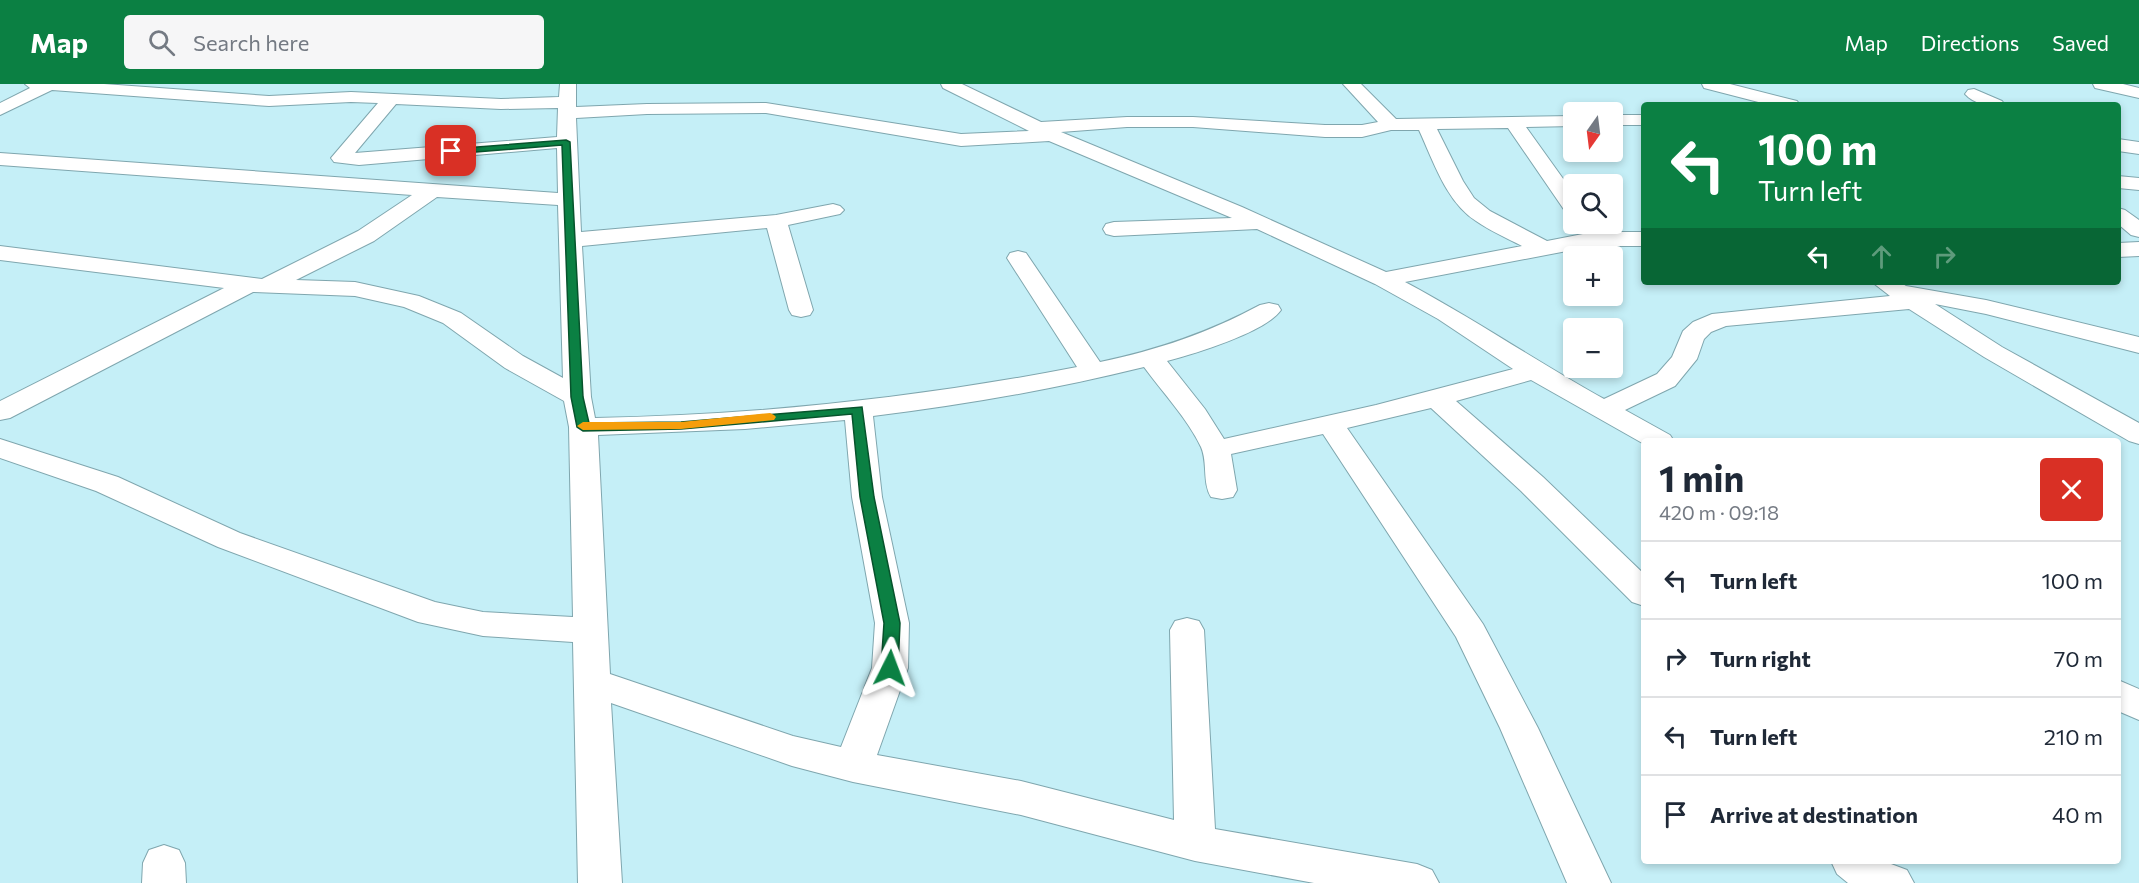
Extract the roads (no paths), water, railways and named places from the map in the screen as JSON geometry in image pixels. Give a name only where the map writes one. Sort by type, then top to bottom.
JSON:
[{"type":"street","points":[[33,84],[269,101],[351,97],[489,103],[568,100],[647,109],[766,108],[961,140],[1127,122],[1193,122],[1325,131],[1362,130],[1391,125],[1563,121]]},
{"type":"street","points":[[0,110],[51,84]]},
{"type":"street","points":[[191,94],[218,84]]},
{"type":"street","points":[[949,84],[1072,145],[1261,222],[1383,279],[1447,314],[1534,370],[1655,438]]},
{"type":"street","points":[[1351,84],[1391,125]]},
{"type":"street","points":[[1710,84],[1779,102]]},
{"type":"street","points":[[2101,84],[2139,93]]},
{"type":"street","points":[[1974,94],[1990,102]]},
{"type":"street","points":[[392,99],[341,158],[359,159],[566,142]]},
{"type":"street","points":[[568,100],[566,142],[577,397],[583,427],[600,883]]},
{"type":"street","points":[[1623,120],[1641,120]]},
{"type":"street","points":[[1512,122],[1563,194]]},
{"type":"street","points":[[1425,124],[1453,182],[1467,202],[1482,216],[1543,248]]},
{"type":"street","points":[[2121,145],[2139,148]]},
{"type":"street","points":[[0,159],[569,200]]},
{"type":"street","points":[[2121,182],[2139,184]]},
{"type":"street","points":[[0,412],[257,285],[366,236],[434,189]]},
{"type":"street","points":[[571,240],[776,221],[833,210]]},
{"type":"street","points":[[2121,216],[2139,230]]},
{"type":"street","points":[[776,221],[801,310]]},
{"type":"street","points":[[1114,229],[1261,222]]},
{"type":"street","points":[[1383,279],[1543,248],[1580,234]]},
{"type":"street","points":[[1609,234],[1641,239]]},
{"type":"street","points":[[2121,250],[2139,249]]},
{"type":"street","points":[[0,253],[257,285],[355,289],[411,301],[452,318],[514,362],[577,397]]},
{"type":"street","points":[[1018,258],[1094,372]]},
{"type":"street","points":[[1604,410],[1666,380],[1684,359],[1692,336],[1702,327],[1721,319],[1898,291],[1986,307],[2139,345]]},
{"type":"street","points":[[1898,291],[1993,352],[2139,435]]},
{"type":"street","points":[[583,427],[681,426],[957,397],[1094,372],[1150,359],[1218,336],[1269,310]]},
{"type":"street","points":[[1150,359],[1195,415],[1216,449],[1222,490]]},
{"type":"street","points":[[1216,449],[1331,425],[1438,399],[1534,370]]},
{"type":"street","points":[[1438,399],[1532,484],[1641,591]]},
{"type":"street","points":[[853,766],[890,668],[892,623],[867,497],[858,409]]},
{"type":"street","points":[[1331,425],[1471,633],[1519,728],[1589,883]]},
{"type":"street","points":[[0,448],[107,484],[230,540],[430,613],[483,624],[591,631]]},
{"type":"street","points":[[1187,630],[1195,843]]},
{"type":"street","points":[[591,682],[792,751],[853,766],[1020,798],[1195,843],[1417,883]]},
{"type":"street","points":[[2121,696],[2139,706]]},
{"type":"street","points":[[1856,864],[1870,876],[1892,883]]}]
